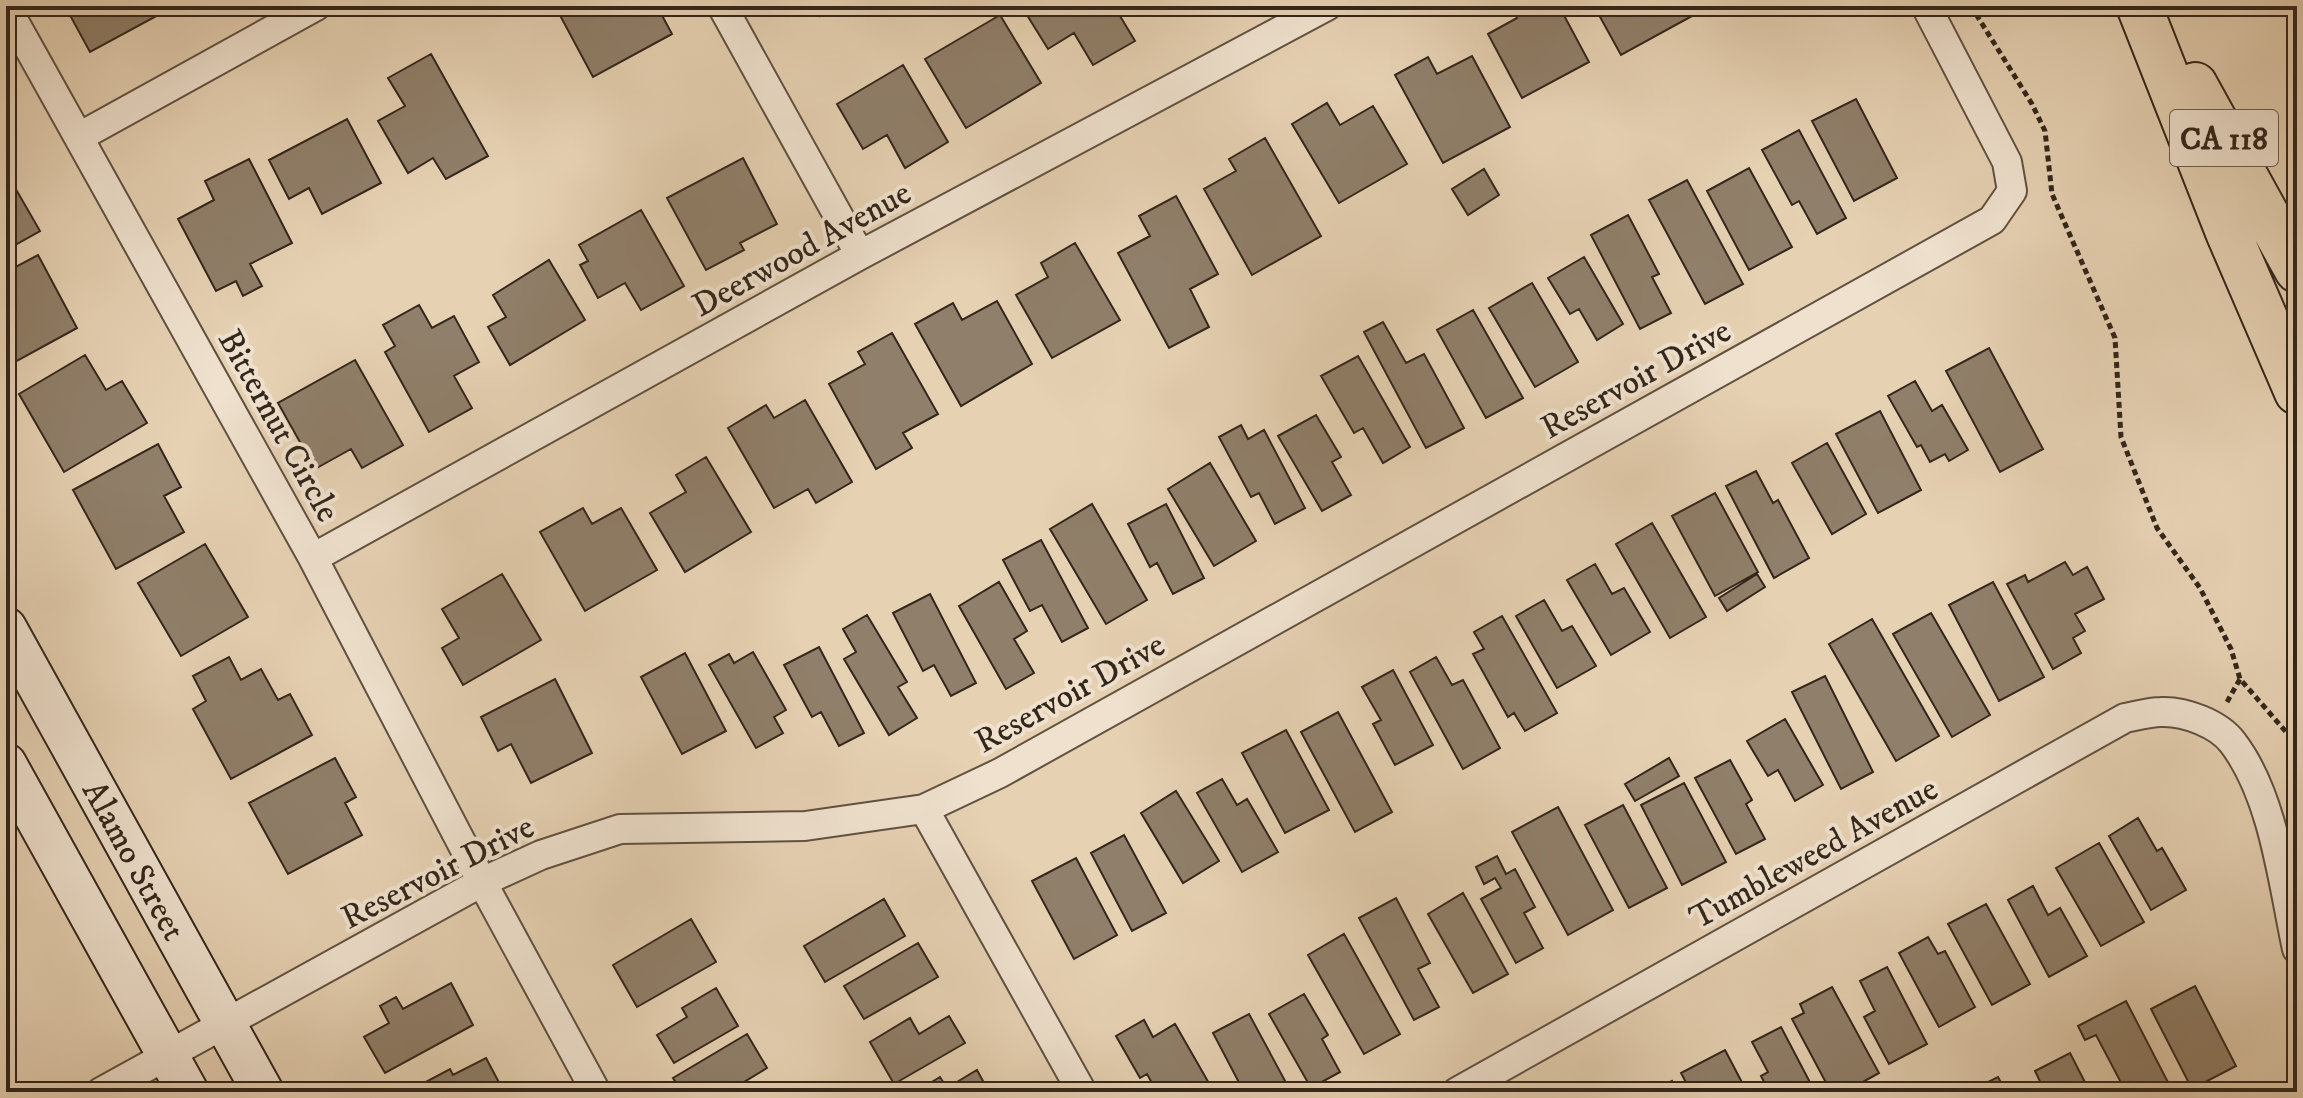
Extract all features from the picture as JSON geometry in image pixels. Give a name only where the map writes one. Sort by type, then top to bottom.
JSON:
[{"type":"highway","points":[[2139,6],[2228,232],[2297,392]]},
{"type":"highway","name":"CA 118","points":[[2151,6],[2297,270]]},
{"type":"main road","name":"Alamo Street","points":[[6,628],[263,1092]]},
{"type":"main road","name":"Alamo Street","points":[[6,764],[188,1092]]},
{"type":"street","points":[[79,137],[316,6]]},
{"type":"street","points":[[722,6],[860,255]]},
{"type":"street","name":"Deerwood Avenue","points":[[313,558],[860,255],[1327,6]]},
{"type":"street","name":"Reservoir Drive","points":[[101,1092],[482,882],[541,855],[620,829],[805,826],[924,809],[1000,773],[1992,220],[2012,191],[2007,162],[1926,6]]},
{"type":"street","name":"Bitternut Circle","points":[[6,7],[313,558],[596,1092]]},
{"type":"street","name":"Tumbleweed Avenue","points":[[1457,1092],[2125,718],[2162,712],[2188,716],[2212,726],[2232,741],[2257,786],[2271,829],[2297,949]]},
{"type":"street","points":[[924,809],[1082,1092]]},
{"type":"path","points":[[1971,6],[2032,104],[2045,131],[2052,194],[2115,338],[2121,437],[2157,528],[2200,588],[2231,649],[2240,679],[2294,741],[2297,751]]},
{"type":"building","points":[[65,6],[159,6],[162,13],[90,52]]},
{"type":"building","points":[[555,6],[657,6],[672,34],[593,77]]},
{"type":"building","points":[[815,6],[838,6],[820,16]]},
{"type":"building","points":[[1038,6],[1114,6],[1135,41],[1093,65],[1074,33],[1048,49],[1027,15]]},
{"type":"building","points":[[1510,6],[1559,6],[1589,62],[1522,98],[1488,34],[1517,18]]},
{"type":"building","points":[[1594,6],[1687,6],[1692,16],[1621,55]]},
{"type":"building","points":[[1000,15],[1041,83],[966,128],[925,59]]},
{"type":"building","points":[[431,54],[488,156],[446,179],[433,158],[408,173],[378,121],[405,106],[388,78]]},
{"type":"building","points":[[1472,56],[1510,127],[1443,163],[1395,75],[1428,57],[1437,74]]},
{"type":"building","points":[[903,65],[948,142],[905,168],[887,135],[863,149],[837,104]]},
{"type":"building","points":[[1856,99],[1897,178],[1854,201],[1812,121]]},
{"type":"building","points":[[1327,103],[1340,125],[1373,106],[1407,164],[1339,203],[1292,124]]},
{"type":"building","points":[[347,119],[381,183],[322,214],[309,188],[289,199],[269,160]]},
{"type":"building","points":[[1799,130],[1846,218],[1817,234],[1799,201],[1792,205],[1762,150]]},
{"type":"building","points":[[1265,138],[1321,236],[1252,275],[1204,189],[1236,171],[1229,159]]},
{"type":"building","points":[[743,158],[777,224],[740,243],[744,250],[706,270],[667,198]]},
{"type":"building","points":[[249,159],[292,243],[250,264],[262,286],[243,296],[236,281],[216,291],[178,219],[214,200],[205,181]]},
{"type":"building","points":[[1749,168],[1792,247],[1749,270],[1707,191]]},
{"type":"building","points":[[1484,169],[1499,195],[1468,215],[1452,189]]},
{"type":"building","points":[[6,172],[40,231],[6,250]]},
{"type":"building","points":[[1687,180],[1743,284],[1705,304],[1649,200]]},
{"type":"building","points":[[1176,196],[1218,274],[1190,289],[1209,327],[1169,348],[1118,253],[1150,236],[1139,216]]},
{"type":"building","points":[[641,210],[684,286],[641,310],[625,283],[598,298],[580,265],[588,261],[579,245]]},
{"type":"building","points":[[1628,215],[1659,274],[1652,277],[1671,313],[1640,329],[1591,235]]},
{"type":"building","points":[[1075,243],[1120,320],[1052,358],[1016,295],[1048,277],[1041,263]]},
{"type":"building","points":[[38,255],[77,328],[15,362],[6,346],[6,294],[10,292],[6,286],[6,272]]},
{"type":"building","points":[[1584,257],[1623,324],[1597,340],[1579,309],[1570,314],[1548,278]]},
{"type":"building","points":[[549,260],[585,320],[510,365],[488,327],[506,317],[493,295]]},
{"type":"building","points":[[1532,283],[1578,362],[1535,387],[1489,308]]},
{"type":"building","points":[[997,301],[1032,364],[961,406],[915,324],[953,303],[962,320]]},
{"type":"building","points":[[419,305],[432,328],[454,316],[479,362],[454,376],[472,408],[429,432],[385,352],[395,346],[383,325]]},
{"type":"building","points":[[1473,310],[1523,398],[1486,418],[1437,330]]},
{"type":"building","points":[[1383,322],[1406,363],[1424,354],[1464,428],[1426,448],[1364,332]]},
{"type":"building","points":[[892,333],[938,414],[903,433],[912,448],[876,469],[829,384],[865,364],[858,352]]},
{"type":"building","points":[[1989,348],[2043,449],[2000,472],[1946,371]]},
{"type":"building","points":[[85,355],[106,390],[122,381],[147,423],[64,472],[19,394]]},
{"type":"building","points":[[1358,356],[1410,447],[1383,463],[1363,428],[1354,433],[1321,376]]},
{"type":"building","points":[[355,360],[403,445],[362,468],[351,449],[315,469],[278,403]]},
{"type":"building","points":[[1915,381],[1932,411],[1942,405],[1968,450],[1949,461],[1945,454],[1930,462],[1921,445],[1917,447],[1888,396]]},
{"type":"building","points":[[805,400],[852,482],[816,503],[808,489],[774,508],[728,428],[766,405],[774,418]]},
{"type":"building","points":[[1880,411],[1921,490],[1878,513],[1836,434]]},
{"type":"building","points":[[1316,415],[1341,457],[1332,462],[1351,495],[1322,511],[1278,436]]},
{"type":"building","points":[[1241,425],[1248,439],[1264,430],[1305,508],[1275,524],[1259,493],[1251,497],[1219,437]]},
{"type":"building","points":[[1827,443],[1866,514],[1832,534],[1792,463]]},
{"type":"building","points":[[158,444],[181,487],[164,496],[184,532],[116,569],[73,490]]},
{"type":"building","points":[[706,457],[751,532],[685,572],[650,513],[686,492],[676,475]]},
{"type":"building","points":[[1210,463],[1256,541],[1214,566],[1168,489]]},
{"type":"building","points":[[1756,471],[1773,503],[1778,500],[1809,558],[1774,578],[1726,486]]},
{"type":"building","points":[[1715,493],[1758,572],[1715,596],[1672,516]]},
{"type":"building","points":[[1092,504],[1147,600],[1106,624],[1050,529]]},
{"type":"building","points":[[1166,504],[1204,578],[1173,594],[1157,563],[1150,567],[1128,524]]},
{"type":"building","points":[[583,508],[592,524],[621,508],[657,570],[585,611],[540,532]]},
{"type":"building","points":[[1652,523],[1706,617],[1670,638],[1616,544]]},
{"type":"building","points":[[1041,540],[1088,628],[1062,642],[1042,605],[1030,611],[1003,560]]},
{"type":"building","points":[[205,544],[248,617],[181,656],[138,583]]},
{"type":"building","points":[[2065,562],[2073,575],[2087,567],[2104,599],[2075,614],[2085,631],[2073,638],[2081,653],[2053,669],[2007,584],[2025,575],[2028,582]]},
{"type":"building","points":[[1595,564],[1612,594],[1624,588],[1650,632],[1611,655],[1567,580]]},
{"type":"building","points":[[502,574],[541,640],[463,685],[442,648],[459,638],[442,609]]},
{"type":"building","points":[[1757,574],[1765,587],[1727,611],[1719,598]]},
{"type":"building","points":[[999,582],[1027,631],[1014,639],[1034,673],[1006,689],[959,606]]},
{"type":"building","points":[[1993,582],[2044,677],[1999,701],[1949,605]]},
{"type":"building","points":[[930,594],[976,683],[951,696],[934,665],[923,671],[893,613]]},
{"type":"building","points":[[1544,600],[1562,631],[1572,626],[1596,666],[1557,688],[1516,616]]},
{"type":"building","points":[[1931,613],[1990,715],[1952,737],[1893,634]]},
{"type":"building","points":[[867,615],[907,682],[898,687],[917,718],[889,735],[844,659],[856,652],[843,629]]},
{"type":"building","points":[[1502,616],[1557,713],[1525,731],[1514,713],[1508,717],[1473,654],[1484,649],[1474,632]]},
{"type":"building","points":[[1872,619],[1939,736],[1896,761],[1829,644]]},
{"type":"building","points":[[819,647],[864,733],[839,746],[821,712],[812,717],[784,665]]},
{"type":"building","points":[[753,652],[786,710],[774,717],[783,733],[756,748],[709,665],[729,654],[734,663]]},
{"type":"building","points":[[685,653],[726,731],[682,754],[641,677]]},
{"type":"building","points":[[229,657],[241,680],[261,669],[278,700],[290,694],[312,735],[231,779],[193,709],[206,701],[193,676]]},
{"type":"building","points":[[1436,657],[1452,685],[1463,680],[1500,748],[1463,769],[1410,672]]},
{"type":"building","points":[[1393,670],[1433,745],[1395,765],[1373,724],[1381,720],[1362,687]]},
{"type":"building","points":[[1825,676],[1873,772],[1841,789],[1792,692]]},
{"type":"building","points":[[555,679],[592,753],[531,783],[511,744],[498,751],[481,717]]},
{"type":"building","points":[[1338,712],[1392,812],[1355,832],[1301,732]]},
{"type":"building","points":[[1785,719],[1823,785],[1795,801],[1778,770],[1768,776],[1747,741]]},
{"type":"building","points":[[1286,730],[1329,810],[1285,833],[1242,753]]},
{"type":"building","points":[[335,758],[356,797],[345,803],[362,835],[288,874],[249,803]]},
{"type":"building","points":[[1669,758],[1679,776],[1635,801],[1625,784]]},
{"type":"building","points":[[1730,760],[1752,800],[1746,804],[1765,839],[1736,854],[1695,778]]},
{"type":"building","points":[[1222,779],[1237,805],[1247,799],[1278,852],[1242,872],[1197,793]]},
{"type":"building","points":[[1684,783],[1726,862],[1682,885],[1641,805]]},
{"type":"building","points":[[1176,791],[1219,861],[1183,883],[1141,813]]},
{"type":"building","points":[[1623,805],[1667,888],[1629,908],[1585,825]]},
{"type":"building","points":[[1558,807],[1613,910],[1568,935],[1512,832]]},
{"type":"building","points":[[2138,818],[2157,851],[2162,848],[2186,890],[2151,910],[2109,836]]},
{"type":"building","points":[[1124,835],[1166,913],[1132,931],[1091,853]]},
{"type":"building","points":[[2099,843],[2144,922],[2101,946],[2056,868]]},
{"type":"building","points":[[1497,856],[1506,874],[1515,869],[1535,907],[1524,913],[1543,948],[1516,963],[1481,899],[1501,888],[1495,878],[1484,884],[1476,867]]},
{"type":"building","points":[[1076,858],[1117,935],[1074,959],[1032,881]]},
{"type":"building","points":[[2033,886],[2048,915],[2060,908],[2087,956],[2049,977],[2008,900]]},
{"type":"building","points":[[1463,893],[1508,974],[1473,993],[1428,914]]},
{"type":"building","points":[[1396,898],[1430,963],[1418,969],[1439,1007],[1414,1020],[1359,918]]},
{"type":"building","points":[[884,899],[905,936],[825,982],[804,946]]},
{"type":"building","points":[[1986,904],[2030,984],[1992,1005],[1948,924]]},
{"type":"building","points":[[691,919],[716,962],[637,1007],[613,965]]},
{"type":"building","points":[[1344,934],[1400,1034],[1364,1054],[1308,955]]},
{"type":"building","points":[[1928,937],[1938,954],[1945,951],[1975,1007],[1939,1027],[1899,953]]},
{"type":"building","points":[[918,943],[938,977],[864,1019],[844,986]]},
{"type":"building","points":[[1887,967],[1927,1044],[1889,1064],[1864,1017],[1875,1011],[1860,981]]},
{"type":"building","points":[[451,983],[473,1025],[385,1073],[364,1037],[389,1023],[380,1006],[396,997],[403,1009]]},
{"type":"building","points":[[2195,986],[2236,1066],[2192,1089],[2151,1009]]},
{"type":"building","points":[[1832,987],[1879,1073],[1850,1089],[1851,1092],[1831,1092],[1792,1019],[1804,1013],[1800,1004]]},
{"type":"building","points":[[716,988],[738,1026],[674,1063],[657,1035],[687,1017],[682,1008]]},
{"type":"building","points":[[1304,994],[1328,1035],[1322,1039],[1340,1072],[1311,1088],[1269,1014]]},
{"type":"building","points":[[2126,1001],[2173,1092],[2126,1092],[2096,1035],[2085,1040],[2078,1026]]},
{"type":"building","points":[[1249,1014],[1291,1092],[1244,1092],[1213,1033]]},
{"type":"building","points":[[949,1016],[965,1043],[894,1084],[870,1042],[910,1018],[919,1034]]},
{"type":"building","points":[[1144,1020],[1153,1037],[1175,1024],[1214,1092],[1157,1092],[1147,1074],[1140,1078],[1116,1036]]},
{"type":"building","points":[[1781,1027],[1815,1092],[1769,1092],[1761,1076],[1768,1072],[1752,1042]]},
{"type":"building","points":[[747,1034],[767,1068],[729,1091],[726,1086],[716,1092],[682,1092],[673,1078]]},
{"type":"building","points":[[1725,1050],[1747,1092],[1691,1092],[1681,1073]]},
{"type":"building","points":[[2070,1053],[2090,1092],[2045,1092],[2035,1071]]},
{"type":"building","points":[[486,1058],[503,1090],[407,1092],[450,1069],[453,1075]]},
{"type":"building","points":[[977,1070],[989,1092],[915,1092],[940,1077],[947,1088]]},
{"type":"building","points":[[1998,1077],[2006,1092],[1983,1092],[1980,1086]]},
{"type":"building","points":[[1672,1081],[1677,1092],[1651,1092]]}]
